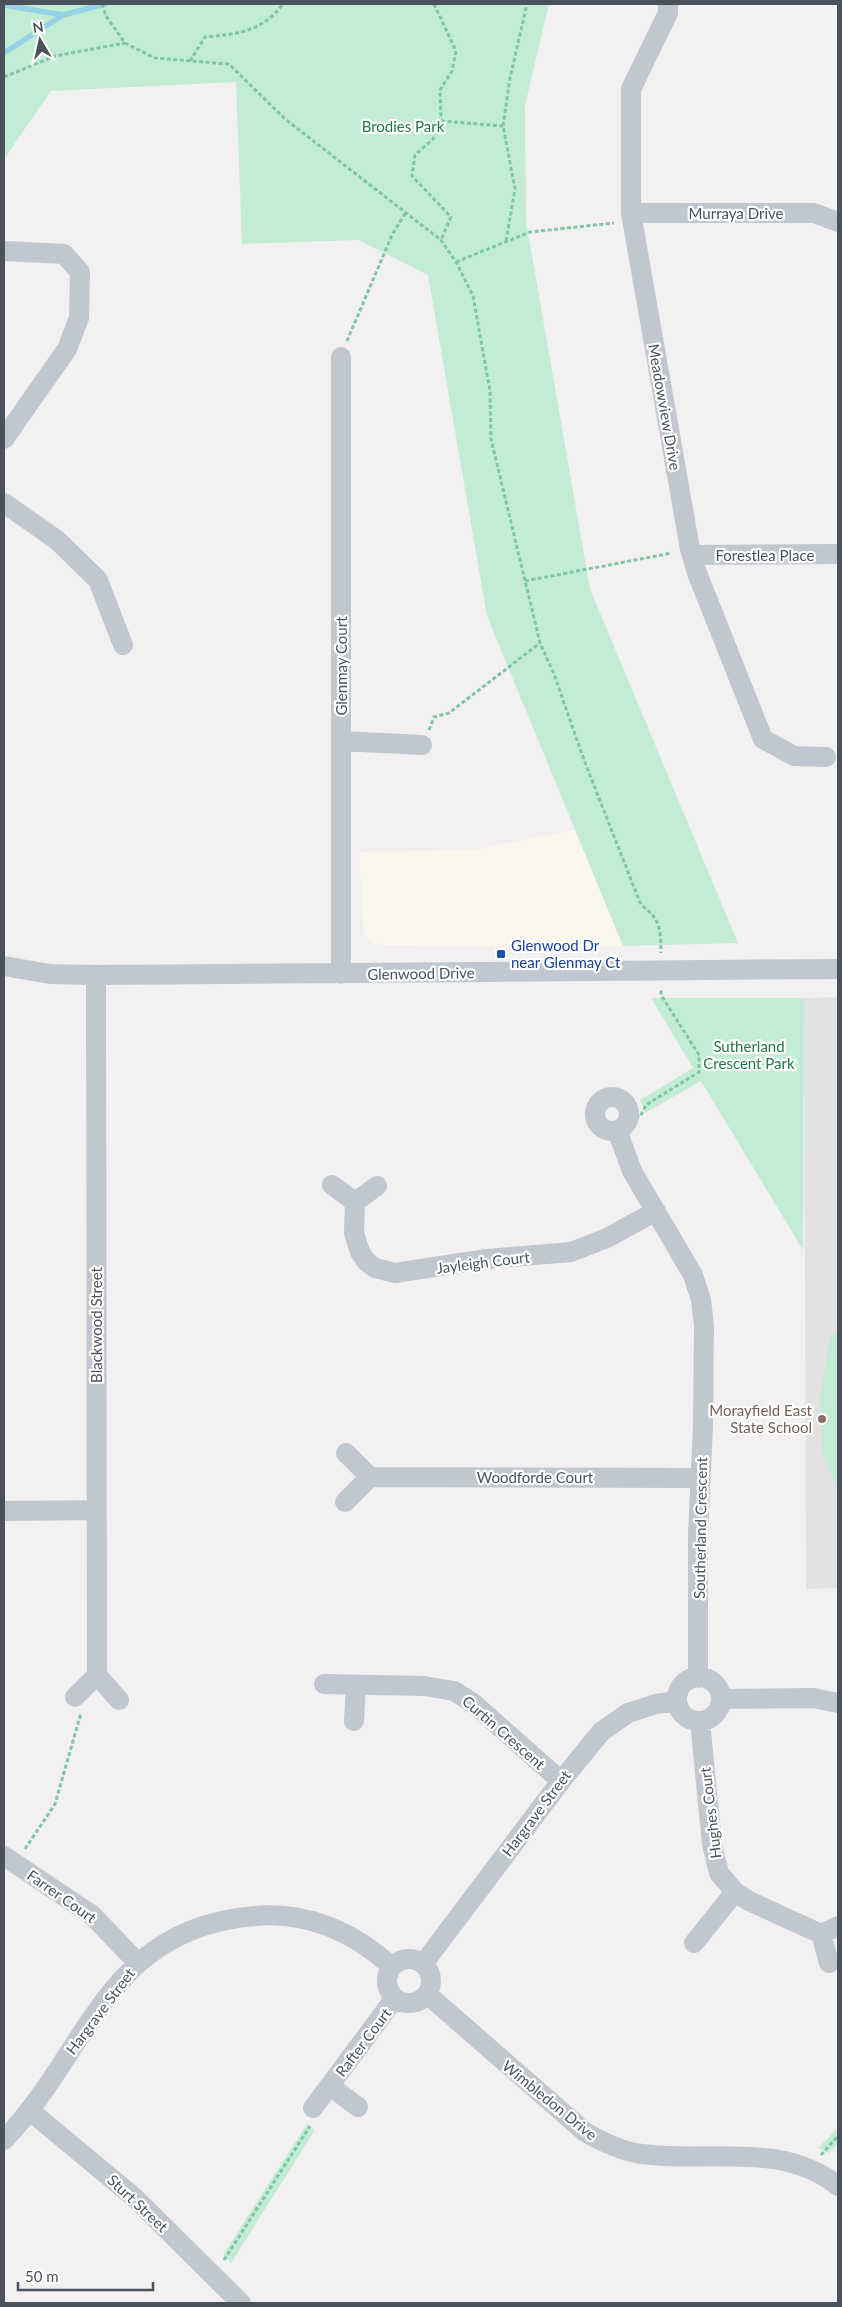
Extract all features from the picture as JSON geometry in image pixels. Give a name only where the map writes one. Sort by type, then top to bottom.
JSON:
[{"type":"street","name":"Meadowview Drive","points":[[668,4],[668,13],[631,89],[632,217],[691,552],[763,738],[794,756],[826,757]]},
{"type":"street","name":"Murraya Drive","points":[[632,217],[814,213],[838,222]]},
{"type":"street","points":[[4,251],[64,254],[80,272],[79,318],[67,348],[4,439]]},
{"type":"street","name":"Glenmay Court","points":[[341,357],[341,974]]},
{"type":"street","points":[[4,503],[57,540],[98,580],[122,645]]},
{"type":"street","name":"Forestlea Place","points":[[691,552],[838,554]]},
{"type":"street","points":[[341,741],[422,745]]},
{"type":"street","name":"Glenwood Drive","points":[[4,966],[50,974],[96,975],[838,969]]},
{"type":"street","name":"Blackwood Street","points":[[96,975],[97,1675]]},
{"type":"street","name":"Southerland Crescent","points":[[623,1123],[632,1170],[693,1275],[701,1300],[704,1334],[698,1678]]},
{"type":"street","points":[[332,1185],[356,1202],[377,1186]]},
{"type":"street","name":"Jayleigh Court","points":[[356,1202],[354,1233],[360,1252],[376,1268],[395,1273],[487,1259],[571,1252],[607,1238],[656,1211]]},
{"type":"street","points":[[345,1502],[370,1477],[346,1453]]},
{"type":"street","name":"Woodforde Court","points":[[370,1477],[701,1478]]},
{"type":"street","points":[[4,1511],[96,1510]]},
{"type":"street","points":[[75,1698],[97,1675],[119,1700]]},
{"type":"street","points":[[698,1678],[711,1682],[716,1686],[721,1699],[717,1712],[712,1717],[700,1721],[687,1718],[678,1707],[677,1701],[680,1687],[685,1682],[698,1678]]},
{"type":"street","name":"Curtin Crescent","points":[[324,1684],[424,1686],[454,1691],[473,1703],[560,1781]]},
{"type":"street","points":[[354,1721],[356,1684]]},
{"type":"street","points":[[721,1699],[813,1698],[838,1703]]},
{"type":"street","name":"Hargrave Street","points":[[423,1964],[589,1744],[615,1720],[642,1708],[677,1701]]},
{"type":"street","name":"Hughes Court","points":[[700,1721],[714,1860],[719,1872],[735,1892],[749,1901],[830,1930],[829,1963]]},
{"type":"street","name":"Farrer Court","points":[[10,1860],[92,1915],[137,1962]]},
{"type":"street","points":[[694,1943],[735,1892]]},
{"type":"street","name":"Hargrave Street","points":[[4,2140],[29,2110],[104,2001],[137,1962],[150,1951],[189,1930],[230,1919],[266,1915],[291,1916],[317,1922],[341,1931],[374,1951],[392,1967]]},
{"type":"street","points":[[403,1960],[417,1960],[423,1964],[430,1975],[430,1988],[427,1994],[422,1999],[408,2003],[395,1998],[390,1993],[387,1980],[392,1967],[403,1960]]},
{"type":"street","name":"Wimbledon Drive","points":[[427,1994],[577,2126],[600,2141],[639,2154],[675,2157],[772,2158],[819,2172],[838,2186]]},
{"type":"street","name":"Rafter Court","points":[[313,2108],[395,1998]]},
{"type":"street","name":"Rafter Court","points":[[330,2086],[358,2107]]},
{"type":"street","name":"Sturt Street","points":[[29,2110],[135,2198],[211,2276],[241,2303]]},
{"type":"path","points":[[102,4],[106,16],[125,43],[155,58],[229,64],[285,118],[442,240],[456,262],[473,296],[490,392],[492,439],[540,643],[554,674],[584,760],[642,905],[651,912],[659,924],[661,953]]},
{"type":"path","points":[[190,61],[205,37],[227,35],[251,29],[272,19],[283,4]]},
{"type":"path","points":[[434,4],[456,52],[452,72],[440,90],[441,121],[433,139],[415,155],[412,176],[452,217],[442,240]]},
{"type":"path","points":[[506,241],[515,189],[503,126],[510,78],[527,4]]},
{"type":"path","points":[[4,77],[55,56],[125,43]]},
{"type":"path","points":[[441,121],[503,126]]},
{"type":"path","points":[[341,357],[392,236],[406,212]]},
{"type":"path","points":[[456,262],[530,232],[632,217]]},
{"type":"path","points":[[525,581],[691,552]]},
{"type":"path","points":[[422,745],[434,717],[449,714],[540,643]]},
{"type":"path","points":[[623,1123],[640,1117],[646,1105],[699,1072],[700,1055],[661,995],[661,988]]},
{"type":"path","points":[[10,1860],[55,1804],[82,1709],[75,1698]]},
{"type":"path","points":[[211,2276],[227,2257],[314,2120],[313,2108]]},
{"type":"path","points":[[820,2161],[822,2153],[838,2136]]},
{"type":"shaded area","points":[[575,830],[623,946],[382,945],[373,943],[366,937],[363,928],[359,852],[471,850]]},
{"type":"shaded area","name":"Morayfield East State School","points":[[838,997],[838,1588],[806,1589],[804,998]]},
{"type":"green space","name":"Brodies Park","points":[[4,4],[549,4],[525,105],[526,221],[590,589],[738,943],[623,946],[487,616],[428,275],[359,240],[242,244],[236,82],[51,91],[4,159]]},
{"type":"green space","name":"Sutherland Crescent Park","points":[[651,998],[804,998],[803,1250],[701,1081],[645,1113],[640,1100],[693,1068]]},
{"type":"green space","points":[[838,1328],[838,1488],[823,1456],[820,1399],[830,1338]]},
{"type":"green space","points":[[307,2124],[315,2130],[231,2263],[223,2255]]},
{"type":"green space","points":[[838,2128],[838,2143],[829,2153],[818,2148]]},
{"type":"waterway","points":[[4,53],[63,15],[105,4]]},
{"type":"waterway","points":[[4,5],[63,15]]},
{"type":"place","name":"Glenwood Dr near Glenmay Ct","points":[[501,954]]},
{"type":"place","name":"Morayfield East State School","points":[[822,1419]]}]
